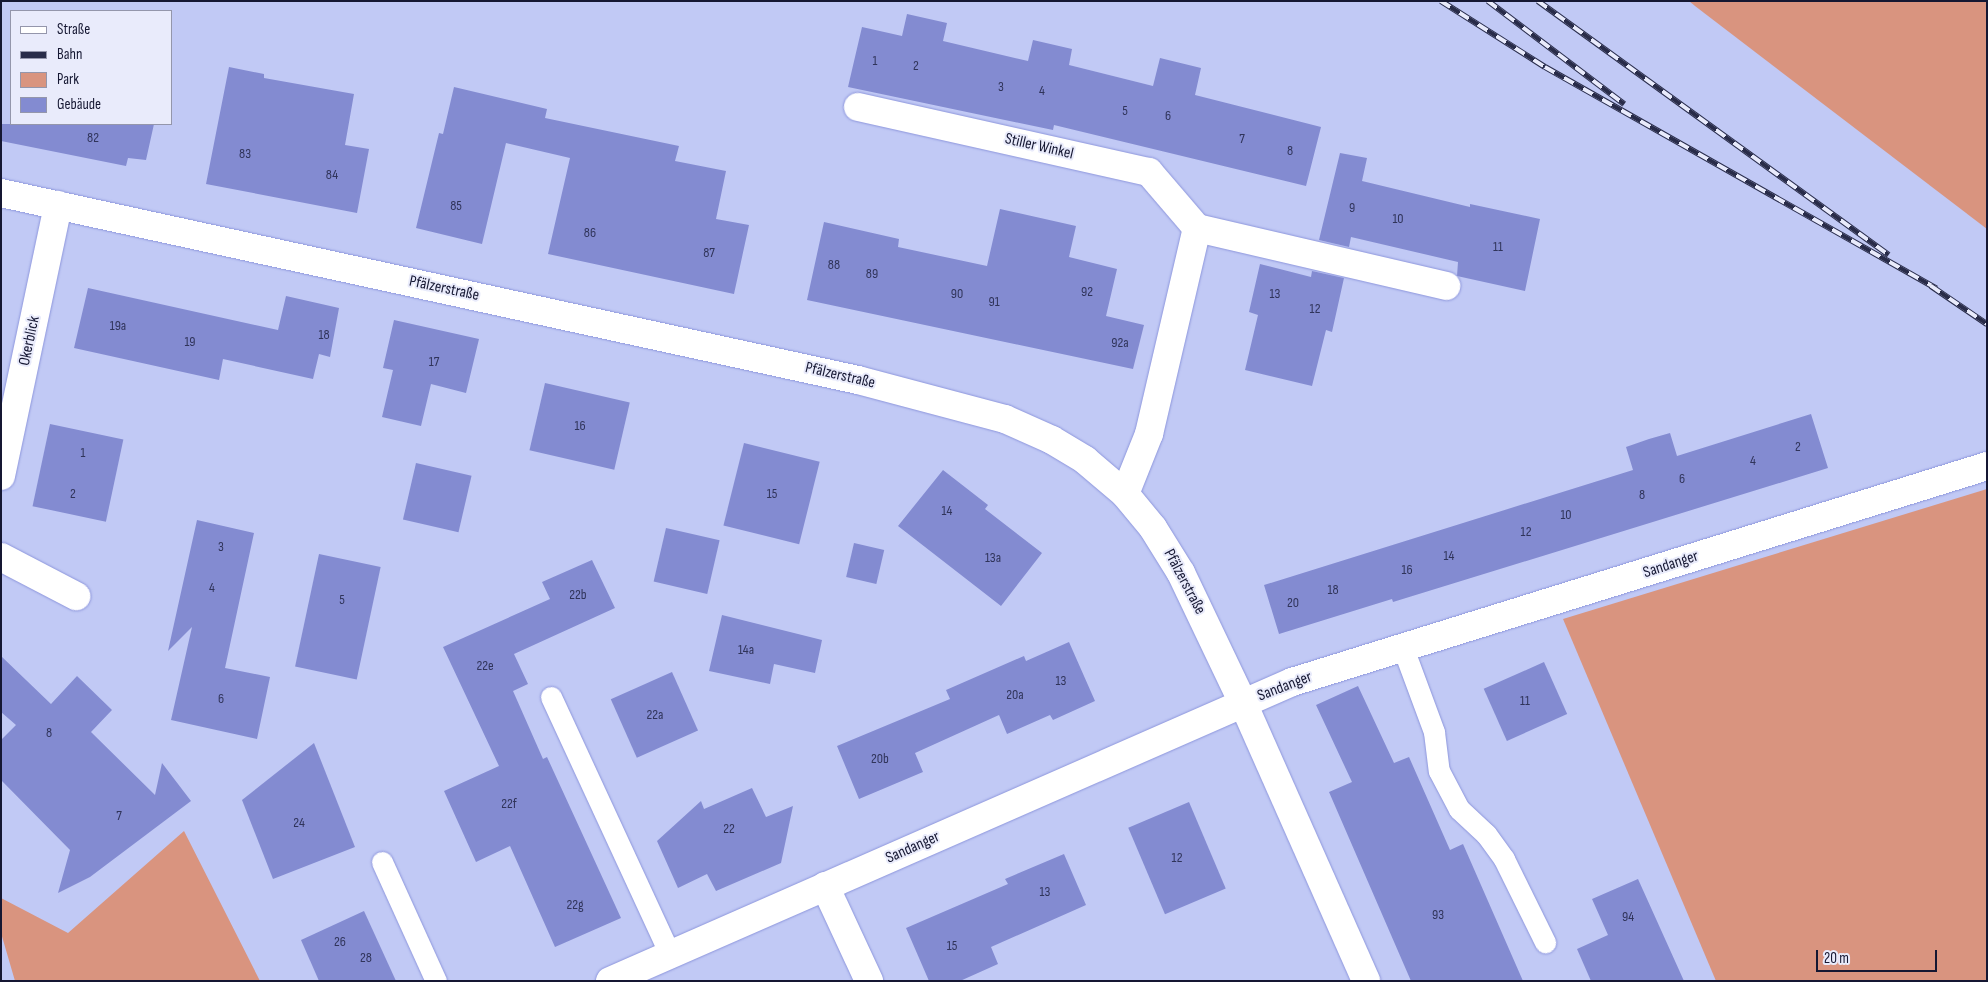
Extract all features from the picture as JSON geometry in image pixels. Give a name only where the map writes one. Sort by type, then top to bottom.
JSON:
[{"type":"street","name":"Stiller Winkel","points":[[858,107],[1149,172],[1197,228]]},
{"type":"street","name":"Pfälzerstraße","points":[[1,194],[943,400],[1005,420],[1052,440],[1085,460],[1125,494],[1153,528],[1181,573],[1243,703],[1366,981]]},
{"type":"street","name":"Okerblick","points":[[1,476],[58,205]]},
{"type":"street","points":[[1125,494],[1149,434],[1197,228],[1446,286]]},
{"type":"street","name":"Sandanger","points":[[610,981],[1292,682],[1987,466]]},
{"type":"street","points":[[1,557],[76,596]]},
{"type":"street","points":[[826,886],[869,981]]},
{"type":"lane","points":[[1402,648],[1434,732],[1439,772],[1459,810],[1486,834],[1504,859],[1545,942]]},
{"type":"lane","points":[[551,698],[670,954]]},
{"type":"lane","points":[[382,862],[436,981]]},
{"type":"green space","points":[[1689,1],[1987,1],[1987,229],[1695,6]]},
{"type":"green space","points":[[1987,489],[1987,981],[1716,981],[1563,619]]},
{"type":"green space","points":[[184,831],[260,981],[15,981],[1,933],[1,898],[68,933]]},
{"type":"building","points":[[907,14],[947,23],[943,41],[1028,61],[1033,40],[1072,49],[1069,65],[1153,86],[1160,58],[1201,68],[1195,95],[1321,127],[1306,186],[1054,125],[1053,130],[848,87],[862,27],[902,36]]},
{"type":"building","points":[[229,67],[264,74],[264,78],[354,94],[345,145],[369,149],[357,213],[206,184]]},
{"type":"building","points":[[454,87],[547,109],[545,118],[679,146],[675,161],[726,171],[716,219],[749,225],[734,294],[548,254],[570,158],[506,143],[482,244],[416,228],[439,133],[443,134]]},
{"type":"building","points":[[1,124],[154,125],[146,160],[128,158],[126,166],[1,141]]},
{"type":"building","points":[[1340,153],[1367,158],[1362,181],[1470,207],[1470,204],[1540,219],[1525,291],[1457,276],[1458,262],[1351,237],[1349,247],[1319,240]]},
{"type":"building","points":[[1000,209],[1076,226],[1069,257],[1117,269],[1106,316],[1144,325],[1133,369],[807,300],[824,222],[899,239],[898,247],[987,266]]},
{"type":"building","points":[[1260,264],[1311,277],[1312,271],[1344,278],[1332,332],[1326,330],[1312,386],[1245,370],[1258,315],[1249,312]]},
{"type":"building","points":[[88,288],[278,330],[286,296],[339,308],[330,357],[319,354],[313,379],[223,359],[219,380],[74,348]]},
{"type":"building","points":[[394,320],[479,339],[466,393],[431,384],[421,426],[382,417],[393,370],[383,368]]},
{"type":"building","points":[[545,383],[630,403],[614,470],[529,450]]},
{"type":"building","points":[[1811,414],[1828,468],[1393,602],[1392,599],[1279,634],[1264,585],[1633,470],[1626,447],[1649,439],[1670,433],[1677,456]]},
{"type":"building","points":[[50,424],[123,440],[106,522],[33,506]]},
{"type":"building","points":[[744,443],[820,462],[799,544],[723,525]]},
{"type":"building","points":[[416,463],[472,476],[458,532],[403,520]]},
{"type":"building","points":[[943,470],[988,505],[985,509],[1042,553],[1001,606],[898,526]]},
{"type":"building","points":[[197,520],[254,533],[225,668],[270,677],[257,739],[171,720],[192,627],[168,651]]},
{"type":"building","points":[[666,528],[720,540],[707,594],[654,582]]},
{"type":"building","points":[[854,543],[884,550],[876,584],[846,577]]},
{"type":"building","points":[[319,554],[381,567],[357,680],[295,666]]},
{"type":"building","points":[[592,560],[615,608],[514,654],[528,684],[513,691],[543,759],[547,757],[621,918],[555,947],[510,846],[476,862],[444,791],[499,766],[443,647],[550,599],[542,582]]},
{"type":"building","points":[[722,615],[822,640],[815,673],[774,664],[770,684],[709,671]]},
{"type":"building","points":[[1069,642],[1095,701],[1053,720],[1050,715],[1007,734],[999,715],[915,753],[923,772],[859,799],[837,746],[950,699],[946,690],[1024,656],[1026,661]]},
{"type":"building","points":[[1,656],[51,704],[77,676],[112,710],[91,732],[155,795],[162,763],[191,801],[90,877],[58,893],[70,850],[1,780],[1,740],[16,725],[1,712]]},
{"type":"building","points":[[1544,662],[1567,714],[1507,741],[1484,689]]},
{"type":"building","points":[[672,672],[698,730],[637,758],[611,699]]},
{"type":"building","points":[[1358,686],[1394,763],[1409,757],[1450,850],[1463,844],[1523,981],[1411,981],[1329,792],[1352,782],[1316,705]]},
{"type":"building","points":[[314,743],[355,847],[273,879],[242,800]]},
{"type":"building","points":[[752,788],[766,817],[793,806],[781,863],[716,891],[707,874],[678,888],[657,841],[701,801],[704,809]]},
{"type":"building","points":[[1189,802],[1226,889],[1165,914],[1128,828]]},
{"type":"building","points":[[1064,854],[1086,905],[991,947],[998,964],[960,981],[929,981],[906,928],[1008,884],[1005,879]]},
{"type":"building","points":[[1638,879],[1684,981],[1591,981],[1577,949],[1608,935],[1592,899]]},
{"type":"building","points":[[364,911],[396,981],[319,981],[301,940]]},
{"type":"railway","points":[[1441,1],[1545,67],[1937,289]]},
{"type":"railway","points":[[1488,1],[1624,104]]},
{"type":"railway","points":[[1538,1],[1889,255]]},
{"type":"railway","points":[[1931,286],[1987,324]]}]
